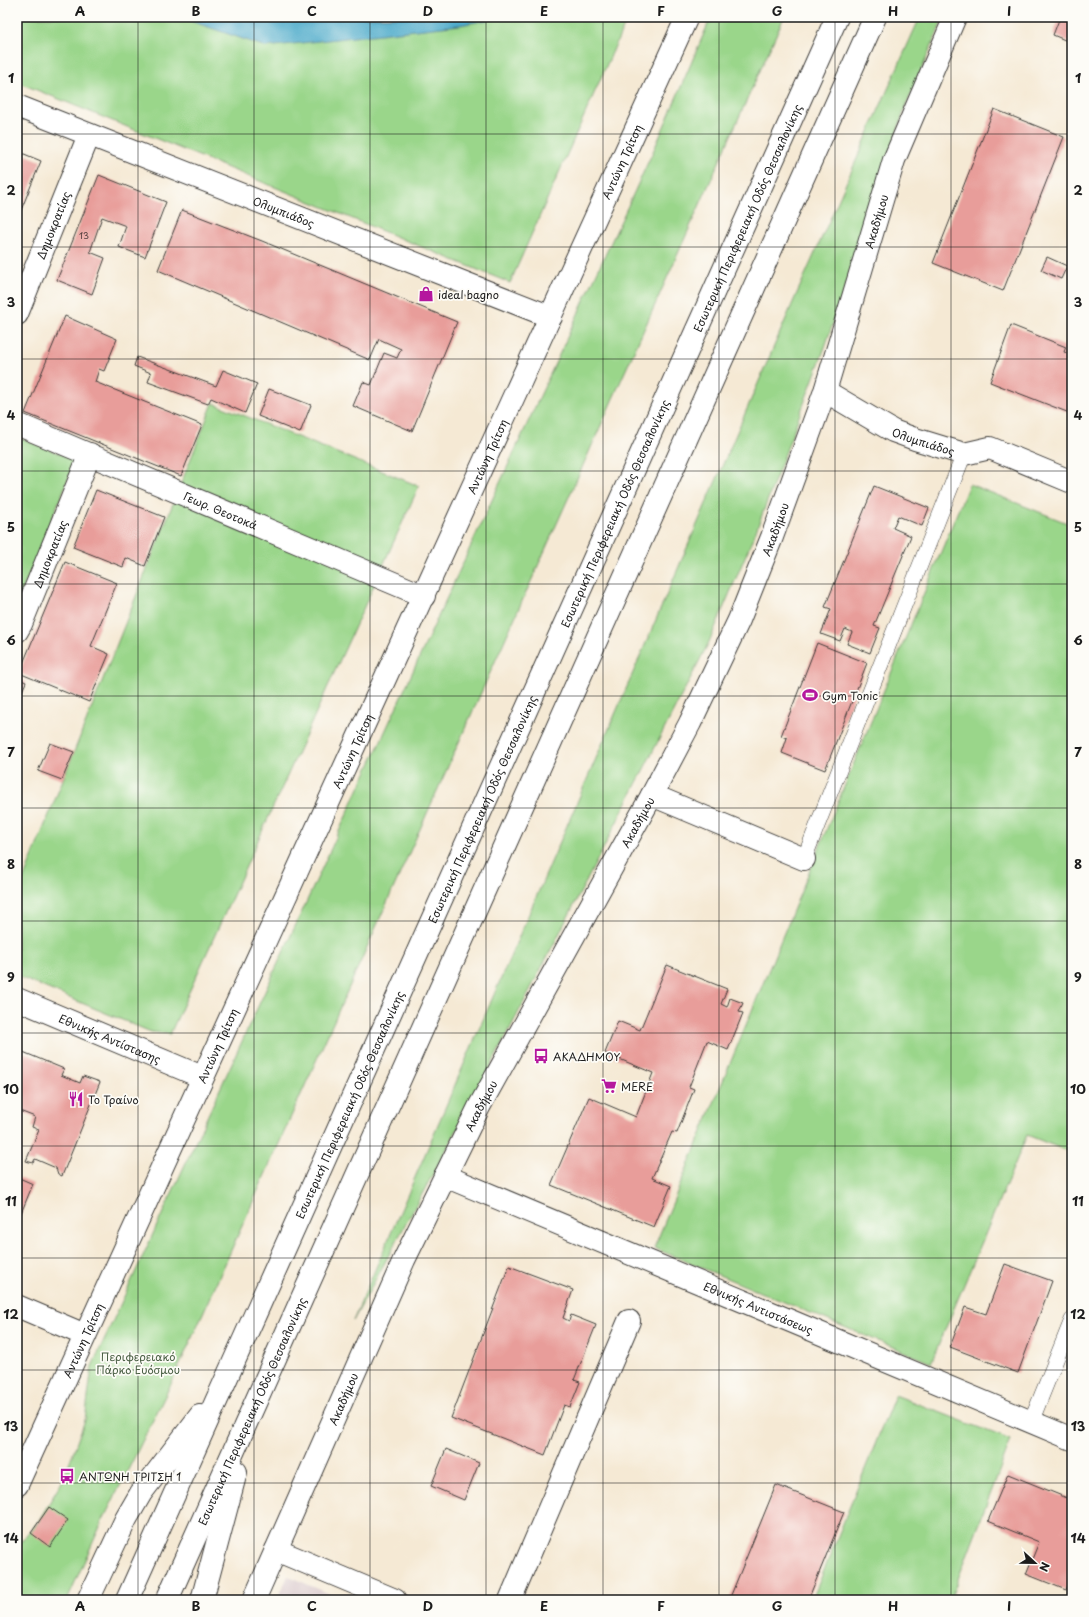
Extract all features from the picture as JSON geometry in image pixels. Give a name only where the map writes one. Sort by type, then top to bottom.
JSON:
[{"type":"main road","name":"Αντώνη Τρίτση","points":[[17,1485],[687,17]]},
{"type":"main road","name":"Εσωτερική Περιφερειακή Οδός Θεσσαλονίκης","points":[[127,1600],[837,17]]},
{"type":"main road","name":"Εσωτερική Περιφερειακή Οδός Θεσσαλονίκης","points":[[167,1600],[875,17]]},
{"type":"main road","name":"Ακαδήμου","points":[[254,1600],[404,1260],[479,1107],[652,796],[690,723],[739,620],[772,537],[826,391],[894,160],[956,17]]},
{"type":"main road","name":"Ολυμπιάδος","points":[[17,106],[551,317]]},
{"type":"main road","name":"Δημοκρατίας","points":[[17,314],[90,135]]},
{"type":"main road","name":"Ολυμπιάδος","points":[[826,391],[892,431],[964,454],[990,448],[1072,482]]},
{"type":"main road","name":"Γεωρ. Θεοτοκά","points":[[17,424],[424,596]]},
{"type":"main road","name":"Δημοκρατίας","points":[[17,631],[90,454]]},
{"type":"main road","points":[[652,796],[804,859]]},
{"type":"main road","name":"Εθνικής Αντίστασης","points":[[17,999],[202,1077]]},
{"type":"main road","name":"Εθνικής Αντιστάσεως","points":[[445,1176],[1072,1438]]},
{"type":"main road","points":[[17,1306],[85,1335]]},
{"type":"main road","points":[[510,1600],[629,1321]]},
{"type":"main road","points":[[88,1600],[126,1519],[141,1492],[222,1386]]},
{"type":"main road","points":[[202,1600],[251,1413]]},
{"type":"main road","points":[[276,1550],[395,1600]]},
{"type":"lane","points":[[804,859],[964,454]]},
{"type":"lane","points":[[1031,1422],[1072,1320]]},
{"type":"shaded area","points":[[288,1576],[344,1600],[277,1600]]},
{"type":"green space","points":[[17,17],[628,17],[510,283],[17,82]]},
{"type":"green space","name":"Περιφερειακό Πάρκο Ευόσμου","points":[[711,17],[784,17],[173,1380],[103,1520],[67,1600],[17,1600],[17,1547],[37,1523],[63,1480],[85,1420],[92,1366],[656,145]]},
{"type":"green space","points":[[920,17],[944,17],[905,108],[824,350],[756,531],[709,642],[470,1106],[353,1321],[794,300]]},
{"type":"green space","points":[[213,403],[419,486],[170,1034],[151,1032],[17,976],[17,895]]},
{"type":"green space","points":[[17,437],[76,460],[17,604]]},
{"type":"green space","points":[[969,484],[1072,525],[1072,1153],[1027,1135],[931,1363],[654,1248]]},
{"type":"green space","points":[[895,1395],[1011,1440],[950,1600],[812,1600]]},
{"type":"water","points":[[179,17],[503,17],[460,25],[266,47]]},
{"type":"building","points":[[1060,17],[1072,17],[1072,43],[1053,35]]},
{"type":"building","points":[[994,109],[1064,137],[1003,291],[933,263]]},
{"type":"building","points":[[17,151],[41,161],[17,220]]},
{"type":"building","points":[[99,175],[166,202],[145,257],[119,247],[126,226],[102,217],[90,252],[105,258],[92,294],[57,280]]},
{"type":"building","points":[[182,210],[262,241],[457,322],[412,431],[353,406],[363,382],[371,385],[384,353],[397,358],[401,349],[379,339],[370,360],[158,270]]},
{"type":"building","points":[[1047,257],[1067,266],[1061,279],[1041,270]]},
{"type":"building","points":[[65,316],[117,339],[104,371],[99,369],[95,382],[202,425],[181,476],[25,413]]},
{"type":"building","points":[[1011,325],[1066,347],[1064,352],[1072,355],[1072,414],[990,382]]},
{"type":"building","points":[[137,357],[216,386],[223,370],[257,384],[245,413],[211,398],[208,404],[148,382],[151,373],[134,366]]},
{"type":"building","points":[[269,389],[311,405],[300,433],[258,416]]},
{"type":"building","points":[[874,486],[929,508],[922,526],[898,516],[893,528],[911,536],[874,626],[880,628],[870,653],[847,644],[852,632],[845,629],[840,641],[821,634],[831,609],[825,607]]},
{"type":"building","points":[[96,490],[164,517],[145,566],[126,558],[123,567],[73,547]]},
{"type":"building","points":[[65,562],[117,583],[91,646],[109,654],[89,702],[19,673]]},
{"type":"building","points":[[817,643],[867,663],[825,770],[782,753],[787,738],[781,736]]},
{"type":"building","points":[[17,678],[26,682],[17,703]]},
{"type":"building","points":[[50,743],[74,752],[62,780],[38,771]]},
{"type":"building","points":[[667,965],[727,989],[721,1004],[727,1007],[730,998],[743,1003],[739,1012],[743,1013],[728,1050],[707,1041],[689,1087],[694,1089],[677,1133],[672,1132],[652,1178],[671,1186],[654,1227],[551,1185],[589,1097],[636,1117],[653,1073],[605,1053],[618,1021],[640,1030]]},
{"type":"building","points":[[23,1052],[64,1069],[61,1075],[80,1083],[83,1076],[100,1082],[62,1176],[58,1174],[56,1168],[35,1159],[33,1163],[26,1161],[39,1130],[32,1127],[35,1117],[17,1110],[17,1068]]},
{"type":"building","points":[[17,1177],[33,1184],[17,1223]]},
{"type":"building","points":[[1005,1264],[1052,1281],[1018,1373],[950,1347],[965,1307],[986,1314]]},
{"type":"building","points":[[509,1266],[573,1290],[563,1318],[569,1321],[571,1315],[596,1325],[574,1380],[580,1382],[570,1407],[564,1405],[545,1455],[451,1418]]},
{"type":"building","points":[[446,1449],[479,1463],[464,1500],[431,1486]]},
{"type":"building","points":[[1008,1474],[1072,1500],[1072,1574],[1066,1590],[1026,1574],[1039,1542],[988,1521]]},
{"type":"building","points":[[776,1485],[844,1512],[808,1600],[729,1600]]},
{"type":"building","points":[[49,1507],[68,1520],[50,1547],[31,1533]]},
{"type":"place","name":"ideal bagno","points":[[426,294]]},
{"type":"place","name":"Gym Tonic","points":[[810,695]]},
{"type":"place","name":"ΑΚΑΔΗΜΟΥ","points":[[541,1056]]},
{"type":"place","name":"MERE","points":[[609,1086]]},
{"type":"place","name":"Το Τραίνο","points":[[76,1099]]},
{"type":"place","name":"ΑΝΤΩΝΗ ΤΡΙΤΣΗ 1","points":[[67,1476]]}]
